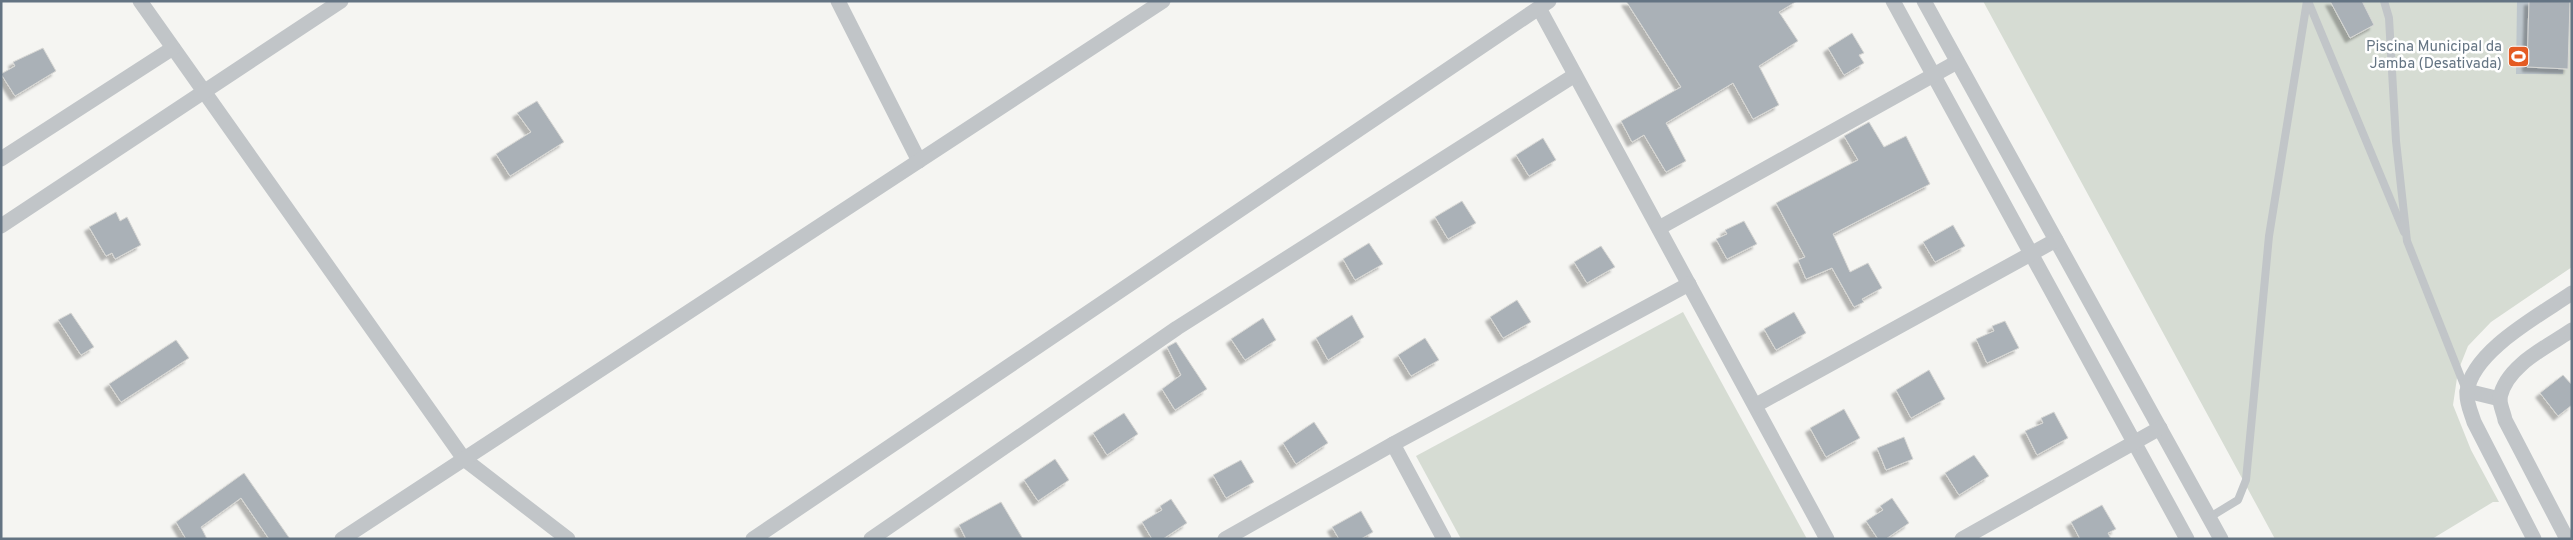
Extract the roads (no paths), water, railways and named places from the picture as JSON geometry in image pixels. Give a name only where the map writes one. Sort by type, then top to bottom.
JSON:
[{"type":"street","points":[[140,1],[464,459],[568,539]]},
{"type":"street","points":[[1,226],[205,93],[341,1]]},
{"type":"street","points":[[838,1],[920,161]]},
{"type":"street","points":[[342,539],[1163,1]]},
{"type":"street","points":[[1893,1],[2187,539]]},
{"type":"street","points":[[1924,1],[2221,539]]},
{"type":"street","points":[[753,539],[1544,5],[1575,75],[1756,405],[1827,539]]},
{"type":"street","points":[[1,159],[173,48]]},
{"type":"street","points":[[1658,228],[1958,62]]},
{"type":"street","points":[[871,539],[1177,328],[1575,75]]},
{"type":"street","points":[[1756,405],[2056,240]]},
{"type":"street","points":[[1225,539],[1393,444],[1689,284]]},
{"type":"street","points":[[2534,539],[2474,422],[2468,406],[2467,392],[2475,369],[2486,354],[2572,293]]},
{"type":"street","points":[[2567,530],[2505,420],[2500,399],[2506,382],[2520,366],[2572,330]]},
{"type":"street","points":[[2467,392],[2500,399]]},
{"type":"street","points":[[1962,539],[2160,428]]},
{"type":"street","points":[[1393,444],[1444,539]]},
{"type":"lane","points":[[2308,1],[2467,392]]},
{"type":"lane","points":[[2210,518],[2238,500],[2246,480],[2269,236],[2308,1]]},
{"type":"lane","points":[[2384,1],[2389,18],[2396,142],[2407,241]]},
{"type":"place","name":"Piscina Municipal da Jamba (Desativada)","points":[[2518,56]]}]
